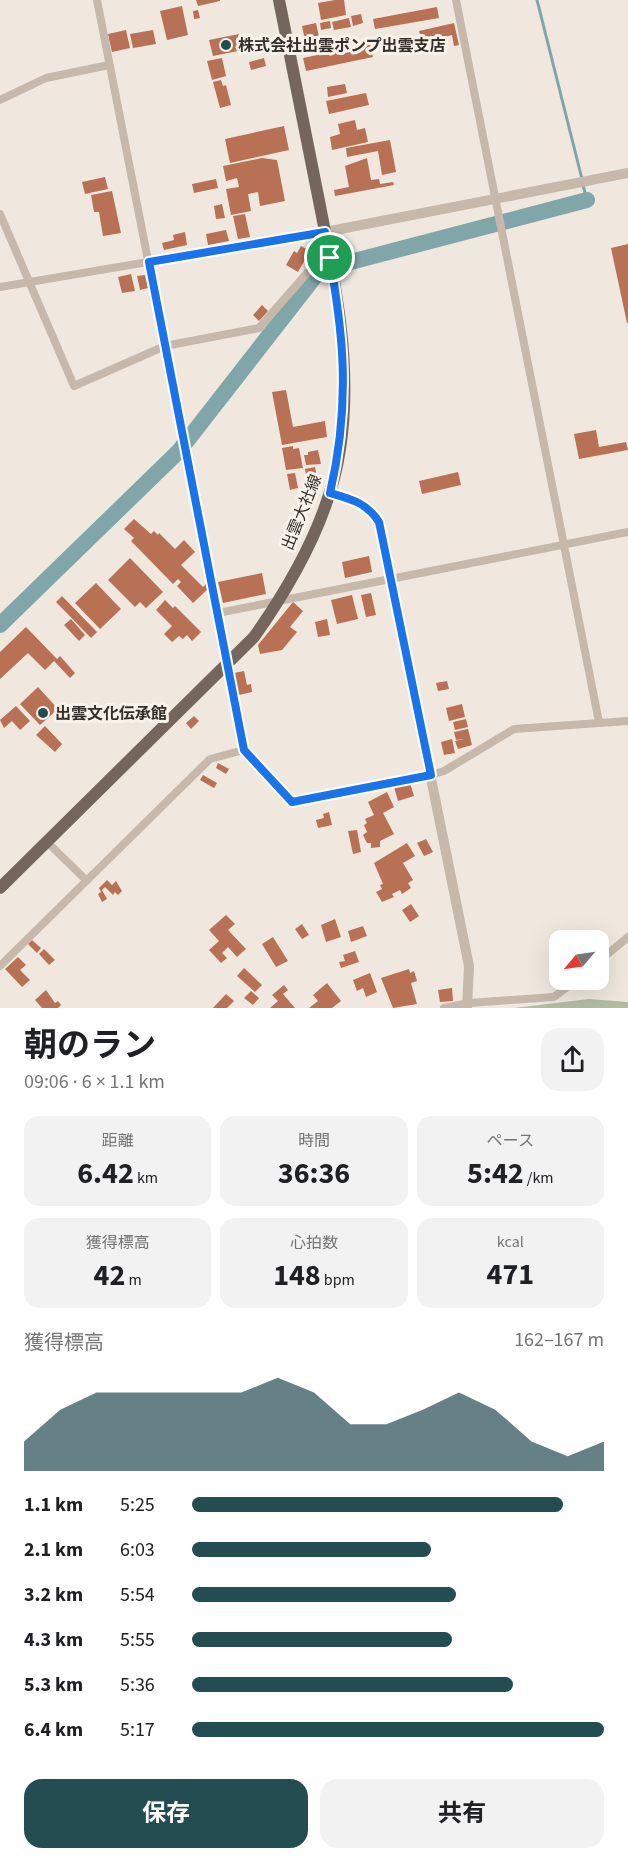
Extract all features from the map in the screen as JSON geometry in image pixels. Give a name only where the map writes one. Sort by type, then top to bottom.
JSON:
[{"type":"main road","name":"出雲大社線","points":[[0,888],[254,637],[279,601],[330,493],[340,448],[344,386],[341,326],[325,232],[279,0]]},
{"type":"street","points":[[97,0],[244,750],[292,802],[444,771],[514,729],[628,721]]},
{"type":"street","points":[[456,0],[598,722]]},
{"type":"street","points":[[0,100],[46,78],[109,65]]},
{"type":"street","points":[[0,288],[325,232],[628,173]]},
{"type":"street","points":[[0,214],[74,386],[165,346],[259,328],[315,264],[330,259]]},
{"type":"street","points":[[330,493],[358,502],[371,510],[379,522],[469,966],[468,1005]]},
{"type":"street","points":[[218,613],[628,532]]},
{"type":"street","points":[[0,966],[210,759],[244,750]]},
{"type":"street","points":[[47,842],[86,880]]},
{"type":"street","points":[[609,953],[628,937]]},
{"type":"street","points":[[444,1008],[554,997],[563,990]]},
{"type":"green space","points":[[589,999],[628,1002],[628,1008],[514,1008]]},
{"type":"building","points":[[196,0],[220,0],[220,1],[198,6]]},
{"type":"building","points":[[344,0],[346,15],[321,20],[318,3]]},
{"type":"building","points":[[182,6],[188,35],[167,40],[160,11]]},
{"type":"building","points":[[437,7],[439,18],[375,29],[373,19]]},
{"type":"building","points":[[198,10],[200,18],[194,19],[193,11]]},
{"type":"building","points":[[361,14],[363,23],[353,26],[351,16]]},
{"type":"building","points":[[349,18],[351,27],[334,30],[332,22]]},
{"type":"building","points":[[330,21],[331,28],[321,30],[320,23]]},
{"type":"building","points":[[316,23],[319,37],[305,40],[302,26]]},
{"type":"building","points":[[454,23],[459,45],[454,46],[452,35],[422,42],[419,31]]},
{"type":"building","points":[[126,30],[130,48],[112,52],[108,34]]},
{"type":"building","points":[[153,30],[156,44],[133,48],[130,34]]},
{"type":"building","name":"株式会社出雲ポンプ出雲支店","points":[[239,34],[243,50],[213,56],[209,40]]},
{"type":"building","points":[[370,44],[373,57],[306,71],[303,58]]},
{"type":"building","points":[[222,58],[226,76],[212,80],[207,61]]},
{"type":"building","points":[[264,58],[266,66],[251,70],[249,62]]},
{"type":"building","points":[[221,80],[223,86],[226,85],[231,105],[220,108],[213,82]]},
{"type":"building","points":[[345,84],[347,93],[328,97],[327,87]]},
{"type":"building","points":[[366,93],[369,105],[329,114],[326,101]]},
{"type":"building","points":[[355,120],[357,130],[365,128],[368,142],[332,150],[330,137],[340,134],[338,124]]},
{"type":"building","points":[[284,126],[289,150],[230,163],[225,139]]},
{"type":"building","points":[[390,140],[396,172],[382,175],[378,151],[347,157],[346,148]]},
{"type":"building","points":[[262,158],[277,160],[285,201],[260,206],[258,192],[248,194],[251,211],[231,215],[226,189],[239,187],[237,178],[226,181],[223,166]]},
{"type":"building","points":[[367,158],[371,180],[379,179],[380,184],[393,182],[394,185],[335,196],[334,190],[349,187],[345,166]]},
{"type":"building","points":[[105,177],[108,189],[85,194],[82,182]]},
{"type":"building","points":[[216,179],[218,188],[194,193],[192,184]]},
{"type":"building","points":[[112,191],[121,233],[103,236],[99,212],[94,212],[91,195]]},
{"type":"building","points":[[222,204],[225,218],[216,219],[214,206]]},
{"type":"building","points":[[245,214],[250,237],[238,239],[233,216]]},
{"type":"building","points":[[226,230],[229,241],[208,245],[206,234]]},
{"type":"building","points":[[185,232],[187,245],[164,250],[162,243],[174,240],[173,235]]},
{"type":"building","points":[[628,244],[628,323],[627,323],[611,248]]},
{"type":"building","points":[[301,246],[310,251],[298,272],[286,265],[294,251],[297,253]]},
{"type":"building","points":[[131,274],[135,291],[122,293],[118,277]]},
{"type":"building","points":[[145,275],[148,288],[140,290],[137,276]]},
{"type":"building","points":[[262,305],[268,311],[259,321],[253,315]]},
{"type":"building","points":[[286,390],[293,427],[325,421],[327,437],[282,445],[272,392]]},
{"type":"building","points":[[596,430],[599,447],[626,442],[628,450],[579,459],[574,434]]},
{"type":"building","points":[[293,446],[293,449],[299,448],[303,468],[286,470],[282,448]]},
{"type":"building","points":[[318,450],[321,464],[306,465],[304,455]]},
{"type":"building","points":[[315,467],[317,478],[307,480],[305,469]]},
{"type":"building","points":[[458,472],[461,485],[422,494],[419,481]]},
{"type":"building","points":[[295,473],[298,488],[290,490],[287,474]]},
{"type":"building","points":[[134,519],[151,534],[154,531],[158,535],[159,533],[175,549],[184,540],[195,552],[181,565],[203,587],[206,584],[209,588],[193,603],[177,586],[181,582],[178,579],[173,584],[131,541],[134,538],[124,529]]},
{"type":"building","points":[[369,556],[372,572],[345,578],[342,562]]},
{"type":"building","points":[[130,558],[163,592],[146,608],[140,602],[135,607],[108,580]]},
{"type":"building","points":[[262,573],[266,594],[223,603],[218,582]]},
{"type":"building","points":[[96,583],[121,609],[100,629],[75,603]]},
{"type":"building","points":[[371,593],[376,615],[366,617],[361,595]]},
{"type":"building","points":[[352,595],[358,619],[337,624],[331,600]]},
{"type":"building","points":[[62,596],[97,632],[91,638],[56,602]]},
{"type":"building","points":[[165,600],[173,608],[175,606],[201,632],[192,641],[187,635],[183,639],[179,636],[172,642],[164,634],[172,626],[156,610]]},
{"type":"building","points":[[293,602],[303,611],[290,627],[297,632],[282,650],[260,654],[258,645]]},
{"type":"building","points":[[71,619],[85,635],[79,641],[64,625]]},
{"type":"building","points":[[327,619],[330,635],[318,637],[315,622]]},
{"type":"building","points":[[26,627],[57,659],[60,656],[75,673],[70,678],[54,661],[45,670],[28,653],[0,679],[0,652]]},
{"type":"building","points":[[244,671],[247,685],[251,684],[252,692],[239,695],[234,673]]},
{"type":"building","points":[[447,681],[449,689],[438,691],[436,683]]},
{"type":"building","points":[[38,687],[58,709],[40,725],[20,704]]},
{"type":"building","points":[[462,704],[465,717],[449,721],[446,708]]},
{"type":"building","points":[[16,706],[30,721],[20,730],[12,721],[4,728],[0,720]]},
{"type":"building","points":[[194,716],[199,721],[191,729],[186,723]]},
{"type":"building","points":[[466,719],[468,727],[455,730],[453,722]]},
{"type":"building","points":[[45,726],[62,744],[55,752],[36,735]]},
{"type":"building","points":[[468,729],[472,745],[458,749],[455,741],[464,739],[456,740],[454,732]]},
{"type":"building","points":[[452,739],[455,753],[444,755],[441,742]]},
{"type":"building","points":[[218,763],[229,769],[226,774],[216,768]]},
{"type":"building","points":[[203,775],[217,783],[214,788],[200,780]]},
{"type":"building","points":[[410,783],[414,796],[398,801],[394,787]]},
{"type":"building","points":[[387,792],[394,807],[383,813],[394,834],[380,841],[380,847],[371,848],[371,843],[367,843],[363,835],[367,832],[364,825],[367,823],[365,819],[374,815],[368,802]]},
{"type":"building","points":[[329,812],[332,825],[318,828],[316,820],[324,818],[323,814]]},
{"type":"building","points":[[357,830],[361,852],[353,854],[348,831]]},
{"type":"building","points":[[426,839],[433,852],[424,856],[417,843]]},
{"type":"building","points":[[407,843],[415,856],[403,863],[413,880],[408,883],[411,888],[402,894],[400,890],[392,894],[394,897],[382,902],[376,892],[382,889],[380,885],[383,884],[374,863]]},
{"type":"building","points":[[107,880],[112,885],[116,881],[122,891],[118,895],[115,892],[113,895],[105,887],[102,890],[107,899],[102,902],[98,894],[101,892],[99,888]]},
{"type":"building","points":[[411,904],[419,916],[410,922],[402,910]]},
{"type":"building","points":[[226,915],[235,924],[228,930],[246,949],[237,957],[228,947],[222,953],[227,958],[221,963],[209,950],[219,941],[209,930]]},
{"type":"building","points":[[335,919],[341,937],[326,942],[321,925]]},
{"type":"building","points":[[302,924],[309,935],[302,939],[295,929]]},
{"type":"building","points":[[363,926],[367,936],[351,942],[348,931]]},
{"type":"building","points":[[273,937],[288,961],[276,967],[262,944]]},
{"type":"building","points":[[32,940],[41,948],[37,953],[28,944]]},
{"type":"building","points":[[44,949],[55,960],[49,965],[39,954]]},
{"type":"building","points":[[355,951],[359,962],[341,968],[339,962],[345,961],[343,955]]},
{"type":"building","points":[[18,957],[26,965],[20,970],[30,980],[22,987],[5,969]]},
{"type":"building","points":[[244,968],[262,985],[255,992],[237,976]]},
{"type":"building","points":[[409,969],[410,973],[414,971],[417,981],[411,983],[417,1004],[393,1008],[381,978]]},
{"type":"building","points":[[370,973],[377,992],[366,997],[363,988],[357,991],[353,980]]},
{"type":"building","points":[[327,983],[341,1001],[332,1008],[309,1008],[318,1001],[313,995]]},
{"type":"building","points":[[284,985],[288,990],[283,994],[295,1008],[270,1008],[278,1001],[272,995]]},
{"type":"building","points":[[452,988],[453,1001],[440,1002],[438,990]]},
{"type":"building","points":[[46,990],[55,1003],[58,1001],[61,1005],[58,1008],[42,1008],[35,1000]]},
{"type":"building","points":[[251,991],[259,998],[253,1005],[244,998]]},
{"type":"building","points":[[226,994],[234,1001],[227,1008],[213,1008]]},
{"type":"waterway","points":[[537,0],[582,179]]},
{"type":"waterway","points":[[583,185],[587,200]]},
{"type":"waterway","points":[[0,625],[179,451],[320,270],[587,200]]},
{"type":"place","name":"株式会社出雲ポンプ出雲支店","points":[[226,45]]},
{"type":"place","name":"出雲文化伝承館","points":[[43,713]]},
{"type":"route","points":[[325,232],[330,258],[341,326],[344,386],[340,448],[330,493],[358,502],[371,510],[379,522],[431,775],[292,802],[244,750],[149,262],[325,232]]}]
